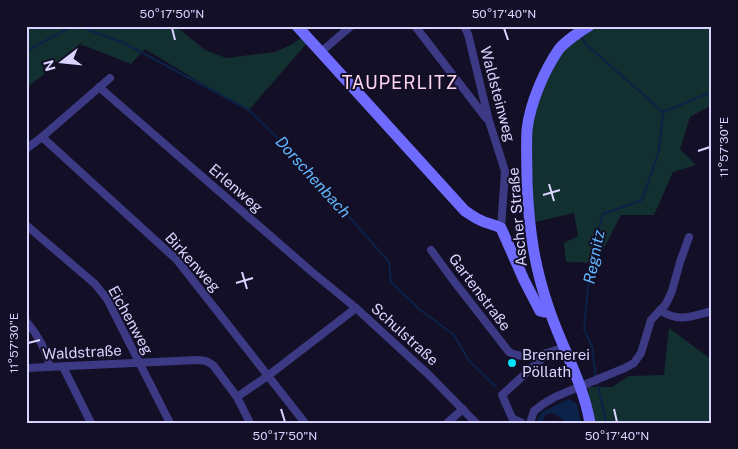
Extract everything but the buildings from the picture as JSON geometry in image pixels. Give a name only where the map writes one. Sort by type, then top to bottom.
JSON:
[{"type":"street","points":[[297,26],[465,211],[478,220],[495,224],[501,228],[540,311],[549,311]]},
{"type":"street","points":[[321,52],[352,26]]},
{"type":"street","points":[[415,26],[489,121]]},
{"type":"street","name":"Waldsteinweg","points":[[464,26],[468,34],[489,121],[505,171],[501,228]]},
{"type":"street","name":"Ascher Straße","points":[[587,27],[560,48],[547,69],[531,111],[527,150],[528,208],[532,245],[538,274],[549,311],[564,347],[586,384],[586,403],[590,423]]},
{"type":"street","points":[[26,149],[110,78]]},
{"type":"street","name":"Erlenweg","points":[[99,87],[356,308]]},
{"type":"street","name":"Birkenweg","points":[[42,137],[177,260],[305,423]]},
{"type":"street","name":"Eichenweg","points":[[26,224],[95,284],[107,299],[170,423]]},
{"type":"street","points":[[530,423],[534,411],[555,397],[634,363],[641,353],[652,320],[666,304],[672,291],[689,238]]},
{"type":"street","name":"Gartenstraße","points":[[432,250],[509,352],[517,356],[527,356],[548,354],[564,347]]},
{"type":"street","name":"Schulstraße","points":[[237,397],[269,375],[356,308],[430,376],[476,423]]},
{"type":"street","points":[[660,310],[668,316],[678,318],[712,311]]},
{"type":"street","points":[[26,321],[37,334],[50,368]]},
{"type":"street","points":[[522,423],[512,418],[502,395],[548,354]]},
{"type":"street","name":"Waldstraße","points":[[26,368],[138,362],[206,361],[213,365],[237,397]]},
{"type":"street","points":[[62,367],[91,423]]},
{"type":"street","points":[[237,397],[250,423]]},
{"type":"street","points":[[447,423],[463,409]]},
{"type":"green space","points":[[26,26],[175,26],[205,50],[226,58],[275,52],[293,44],[303,36],[308,42],[248,111],[145,49],[131,64],[83,45],[26,88]]},
{"type":"green space","points":[[585,26],[712,26],[712,105],[690,117],[680,149],[696,165],[673,172],[654,215],[621,215],[596,263],[566,262],[564,243],[578,236],[574,213],[531,223],[525,150],[546,68]]},
{"type":"green space","points":[[669,328],[712,360],[712,423],[592,423],[588,387],[612,387],[629,376],[664,375]]},
{"type":"water","points":[[569,399],[577,404],[581,423],[564,423],[564,420],[552,413],[545,415],[542,423],[536,423],[542,412]]},
{"type":"waterway","name":"Dorschenbach","points":[[26,51],[73,26]]},
{"type":"waterway","name":"Dorschenbach","points":[[78,26],[124,43],[249,110],[295,155],[389,262],[391,282],[419,309],[454,335],[469,361],[495,386]]},
{"type":"waterway","points":[[581,37],[588,46],[662,111]]},
{"type":"waterway","name":"Regnitz","points":[[596,378],[592,347],[584,329],[591,256],[603,214],[642,200],[659,151],[663,112],[712,92]]},
{"type":"waterway","name":"Regnitz","points":[[597,382],[606,423]]},
{"type":"place","name":"Brennerei Pöllath","points":[[512,363]]},
{"type":"district","name":"TAUPERLITZ","points":[[400,82]]}]
